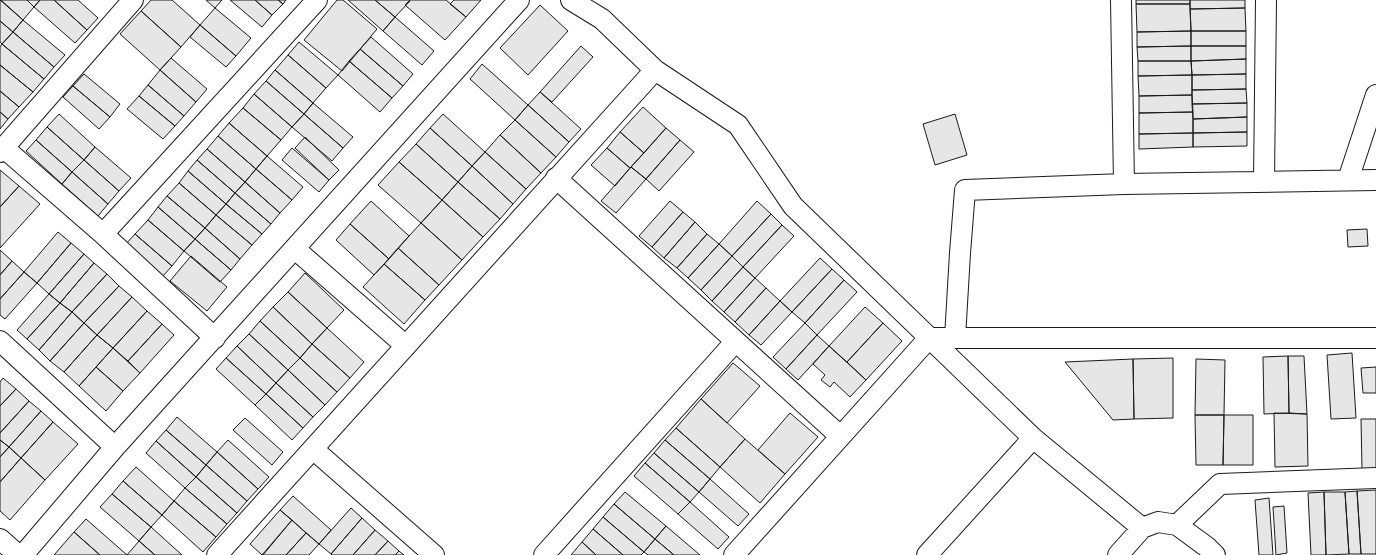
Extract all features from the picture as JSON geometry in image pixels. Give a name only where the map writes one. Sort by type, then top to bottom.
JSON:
[{"type":"street","points":[[133,0],[2,150],[103,234],[215,338]]},
{"type":"street","points":[[103,234],[317,0]]},
{"type":"street","points":[[23,555],[115,446],[215,338],[519,0]]},
{"type":"street","points":[[571,0],[602,19],[655,70],[738,125],[793,206],[1033,438],[1142,528]]},
{"type":"street","points":[[1120,0],[1124,184]]},
{"type":"street","points":[[1264,182],[1266,0]]},
{"type":"street","points":[[223,553],[313,449],[655,70]]},
{"type":"street","points":[[1348,180],[1376,95]]},
{"type":"street","points":[[556,178],[840,436]]},
{"type":"street","points":[[955,338],[965,190],[1124,184],[1376,180]]},
{"type":"street","points":[[295,249],[406,346]]},
{"type":"street","points":[[734,555],[929,338],[1376,338]]},
{"type":"street","points":[[0,341],[115,446]]},
{"type":"street","points":[[544,555],[735,342]]},
{"type":"street","points":[[927,555],[1033,438]]},
{"type":"street","points":[[313,449],[434,555]]},
{"type":"street","points":[[1177,525],[1220,484],[1376,478]]},
{"type":"street","points":[[1118,555],[1142,528],[1158,522],[1177,525],[1207,547],[1215,555]]},
{"type":"street","points":[[0,539],[18,555]]},
{"type":"building","points":[[0,0],[23,20],[13,32],[0,21]]},
{"type":"building","points":[[1,0],[27,0],[34,7],[23,20]]},
{"type":"building","points":[[27,0],[40,0],[34,7]]},
{"type":"building","points":[[40,0],[54,0],[87,30],[75,43],[34,7]]},
{"type":"building","points":[[54,0],[78,0],[98,18],[87,30]]},
{"type":"building","points":[[151,0],[172,0],[200,25],[181,47],[141,11]]},
{"type":"building","points":[[206,0],[222,0],[215,8]]},
{"type":"building","points":[[230,0],[255,0],[272,15],[262,27]]},
{"type":"building","points":[[255,0],[278,0],[283,4],[272,15]]},
{"type":"building","points":[[278,0],[286,0],[283,4]]},
{"type":"building","points":[[337,0],[343,0],[377,29],[342,71],[304,40]]},
{"type":"building","points":[[348,0],[375,0],[395,17],[383,31]]},
{"type":"building","points":[[375,0],[409,0],[410,1],[395,17]]},
{"type":"building","points":[[410,0],[446,0],[466,17],[445,40],[405,5]]},
{"type":"building","points":[[454,0],[481,0],[466,17],[450,4]]},
{"type":"building","points":[[1136,0],[1190,0],[1190,4],[1136,4]]},
{"type":"building","points":[[1190,0],[1245,0],[1245,8],[1190,9]]},
{"type":"building","points":[[1136,4],[1190,4],[1191,31],[1137,32]]},
{"type":"building","points":[[540,5],[568,31],[528,75],[500,48]]},
{"type":"building","points":[[215,8],[251,38],[236,56],[200,25]]},
{"type":"building","points":[[1245,8],[1246,31],[1191,31],[1190,9]]},
{"type":"building","points":[[141,11],[181,47],[160,70],[120,34]]},
{"type":"building","points":[[395,17],[434,51],[422,65],[383,31]]},
{"type":"building","points":[[23,20],[65,55],[54,67],[13,32]]},
{"type":"building","points":[[0,21],[13,32],[2,44],[0,42]]},
{"type":"building","points":[[200,25],[236,56],[226,67],[190,37]]},
{"type":"building","points":[[1191,31],[1246,31],[1246,46],[1191,46]]},
{"type":"building","points":[[1191,31],[1191,46],[1137,47],[1137,32]]},
{"type":"building","points":[[13,32],[54,67],[44,79],[2,44]]},
{"type":"building","points":[[371,37],[413,74],[403,86],[360,49]]},
{"type":"building","points":[[299,42],[338,75],[326,88],[288,55]]},
{"type":"building","points":[[2,44],[44,79],[33,92],[0,65],[0,47]]},
{"type":"building","points":[[581,46],[593,57],[552,102],[540,92]]},
{"type":"building","points":[[1191,46],[1246,46],[1246,59],[1191,61]]},
{"type":"building","points":[[1191,46],[1191,61],[1138,61],[1137,47]]},
{"type":"building","points":[[360,49],[403,86],[392,98],[349,61]]},
{"type":"building","points":[[288,55],[326,88],[313,103],[275,70]]},
{"type":"building","points":[[171,58],[207,89],[196,102],[160,70]]},
{"type":"building","points":[[1246,59],[1246,74],[1192,75],[1191,61]]},
{"type":"building","points":[[349,61],[392,98],[380,112],[338,75]]},
{"type":"building","points":[[1138,61],[1191,61],[1192,75],[1138,76]]},
{"type":"building","points":[[482,64],[528,105],[515,120],[470,79]]},
{"type":"building","points":[[0,65],[33,92],[19,107],[0,91]]},
{"type":"building","points":[[160,70],[196,102],[184,116],[148,85]]},
{"type":"building","points":[[275,70],[313,103],[304,114],[266,81]]},
{"type":"building","points":[[84,74],[120,104],[110,117],[73,86]]},
{"type":"building","points":[[1246,74],[1246,89],[1192,90],[1192,75]]},
{"type":"building","points":[[1192,75],[1192,95],[1139,96],[1138,76]]},
{"type":"building","points":[[266,81],[304,114],[292,127],[254,94]]},
{"type":"building","points":[[148,85],[184,116],[175,126],[139,96]]},
{"type":"building","points":[[73,86],[110,117],[99,129],[63,97]]},
{"type":"building","points":[[1246,89],[1247,103],[1192,104],[1192,90]]},
{"type":"building","points":[[0,91],[19,107],[8,119],[0,112]]},
{"type":"building","points":[[540,92],[581,129],[569,142],[528,105]]},
{"type":"building","points":[[254,94],[292,127],[281,140],[243,108]]},
{"type":"building","points":[[1192,95],[1193,112],[1139,113],[1139,96]]},
{"type":"building","points":[[139,96],[175,126],[163,139],[127,109]]},
{"type":"building","points":[[313,103],[353,137],[343,148],[304,114]]},
{"type":"building","points":[[1247,103],[1247,117],[1193,119],[1192,104]]},
{"type":"building","points":[[528,105],[569,142],[556,157],[515,120]]},
{"type":"building","points":[[643,107],[666,128],[644,153],[620,132]]},
{"type":"building","points":[[243,108],[281,140],[267,156],[229,123]]},
{"type":"building","points":[[0,112],[8,119],[0,129]]},
{"type":"building","points":[[1193,112],[1193,133],[1139,134],[1139,113]]},
{"type":"building","points":[[59,114],[95,147],[84,160],[47,127]]},
{"type":"building","points":[[304,114],[343,148],[332,161],[292,127]]},
{"type":"building","points":[[443,114],[485,152],[472,166],[430,128]]},
{"type":"building","points":[[955,114],[967,155],[935,165],[923,124]]},
{"type":"building","points":[[1247,117],[1247,132],[1193,133],[1193,119]]},
{"type":"building","points":[[515,120],[556,157],[541,173],[500,135]]},
{"type":"building","points":[[229,123],[267,156],[256,169],[218,136]]},
{"type":"building","points":[[47,127],[84,160],[72,172],[36,140]]},
{"type":"building","points":[[430,128],[472,166],[458,182],[416,144]]},
{"type":"building","points":[[666,128],[680,140],[646,179],[631,167]]},
{"type":"building","points":[[620,132],[644,153],[630,168],[607,148]]},
{"type":"building","points":[[1247,132],[1247,146],[1193,147],[1193,133]]},
{"type":"building","points":[[1193,133],[1193,147],[1139,149],[1139,134]]},
{"type":"building","points":[[500,135],[541,173],[526,189],[485,152]]},
{"type":"building","points":[[218,136],[256,169],[245,182],[207,149]]},
{"type":"building","points":[[305,137],[339,170],[329,180],[295,148]]},
{"type":"building","points":[[36,140],[72,172],[62,184],[26,151]]},
{"type":"building","points":[[680,140],[694,152],[659,191],[646,179]]},
{"type":"building","points":[[416,144],[458,182],[442,200],[399,162]]},
{"type":"building","points":[[95,147],[131,178],[119,191],[84,160]]},
{"type":"building","points":[[292,148],[329,180],[319,192],[282,160]]},
{"type":"building","points":[[607,148],[630,168],[615,186],[591,165]]},
{"type":"building","points":[[207,149],[245,182],[235,193],[197,160]]},
{"type":"building","points":[[485,152],[526,189],[513,204],[472,166]]},
{"type":"building","points":[[267,156],[303,187],[292,200],[256,169]]},
{"type":"building","points":[[84,160],[119,191],[108,204],[72,172]]},
{"type":"building","points":[[197,160],[235,193],[226,204],[188,171]]},
{"type":"building","points":[[399,162],[442,200],[421,223],[378,185]]},
{"type":"building","points":[[472,166],[513,204],[500,219],[458,182]]},
{"type":"building","points":[[631,167],[646,179],[616,213],[601,201]]},
{"type":"building","points":[[256,169],[292,200],[280,213],[245,182]]},
{"type":"building","points":[[0,170],[19,186],[0,207]]},
{"type":"building","points":[[188,171],[226,204],[216,215],[179,183]]},
{"type":"building","points":[[72,172],[108,204],[98,216],[62,184]]},
{"type":"building","points":[[245,182],[280,213],[271,224],[235,193]]},
{"type":"building","points":[[458,182],[500,219],[483,237],[442,200]]},
{"type":"building","points":[[179,183],[216,215],[205,228],[167,196]]},
{"type":"building","points":[[19,186],[40,204],[0,248],[0,207]]},
{"type":"building","points":[[235,193],[271,224],[262,234],[226,204]]},
{"type":"building","points":[[167,196],[205,228],[195,239],[158,207]]},
{"type":"building","points":[[442,200],[483,237],[462,260],[421,223]]},
{"type":"building","points":[[371,201],[409,236],[389,259],[350,224]]},
{"type":"building","points":[[670,201],[683,212],[652,247],[639,236]]},
{"type":"building","points":[[757,201],[771,214],[732,256],[719,244]]},
{"type":"building","points":[[226,204],[262,234],[252,245],[216,215]]},
{"type":"building","points":[[158,207],[195,239],[184,251],[148,220]]},
{"type":"building","points":[[683,212],[695,222],[664,258],[652,247]]},
{"type":"building","points":[[771,214],[782,225],[743,267],[732,256]]},
{"type":"building","points":[[216,215],[252,245],[240,259],[205,228]]},
{"type":"building","points":[[148,220],[184,251],[172,266],[135,234]]},
{"type":"building","points":[[695,222],[707,234],[677,268],[664,258]]},
{"type":"building","points":[[421,223],[462,260],[439,285],[398,248]]},
{"type":"building","points":[[350,224],[389,259],[374,275],[336,240]]},
{"type":"building","points":[[782,225],[794,236],[755,278],[743,267]]},
{"type":"building","points":[[205,228],[240,259],[231,270],[195,239]]},
{"type":"building","points":[[1367,229],[1368,246],[1348,247],[1347,230]]},
{"type":"building","points":[[58,232],[71,243],[37,283],[24,272]]},
{"type":"building","points":[[135,234],[172,266],[162,277],[125,245]]},
{"type":"building","points":[[707,234],[719,244],[688,278],[677,268]]},
{"type":"building","points":[[195,239],[231,270],[220,282],[184,251]]},
{"type":"building","points":[[71,243],[84,254],[49,294],[37,283]]},
{"type":"building","points":[[719,244],[732,256],[701,290],[688,278]]},
{"type":"building","points":[[398,248],[439,285],[425,300],[384,264]]},
{"type":"building","points":[[0,250],[12,261],[0,275]]},
{"type":"building","points":[[84,254],[94,263],[60,303],[49,294]]},
{"type":"building","points":[[191,256],[227,287],[207,311],[170,281]]},
{"type":"building","points":[[732,256],[743,267],[712,301],[701,290]]},
{"type":"building","points":[[820,258],[832,269],[792,312],[780,301]]},
{"type":"building","points":[[12,261],[24,272],[0,299],[0,275]]},
{"type":"building","points":[[94,263],[107,274],[72,312],[60,303]]},
{"type":"building","points":[[384,264],[425,300],[404,324],[363,287]]},
{"type":"building","points":[[743,267],[755,278],[724,312],[712,301]]},
{"type":"building","points":[[832,269],[844,280],[805,323],[792,312]]},
{"type":"building","points":[[24,272],[37,283],[5,319],[0,315],[0,299]]},
{"type":"building","points":[[305,273],[344,310],[327,328],[288,292]]},
{"type":"building","points":[[107,274],[119,286],[84,323],[72,312]]},
{"type":"building","points":[[755,278],[766,288],[735,322],[724,312]]},
{"type":"building","points":[[844,280],[857,292],[817,335],[805,323]]},
{"type":"building","points":[[119,286],[132,297],[97,335],[84,323]]},
{"type":"building","points":[[766,288],[780,301],[749,335],[735,322]]},
{"type":"building","points":[[288,292],[327,328],[312,344],[273,307]]},
{"type":"building","points":[[49,294],[60,303],[27,339],[17,330]]},
{"type":"building","points":[[132,297],[147,311],[113,348],[97,335]]},
{"type":"building","points":[[780,301],[792,312],[761,345],[749,335]]},
{"type":"building","points":[[60,303],[72,312],[39,350],[27,339]]},
{"type":"building","points":[[273,307],[312,344],[300,358],[260,321]]},
{"type":"building","points":[[865,307],[883,323],[847,362],[829,346]]},
{"type":"building","points":[[147,311],[162,324],[128,361],[113,348]]},
{"type":"building","points":[[72,312],[84,323],[50,361],[39,350]]},
{"type":"building","points":[[260,321],[300,358],[288,370],[249,334]]},
{"type":"building","points":[[84,323],[97,335],[64,372],[50,361]]},
{"type":"building","points":[[805,323],[817,335],[786,369],[773,357]]},
{"type":"building","points":[[883,323],[902,341],[866,380],[847,362]]},
{"type":"building","points":[[162,324],[174,335],[140,373],[128,361]]},
{"type":"building","points":[[327,328],[364,362],[350,378],[312,344]]},
{"type":"building","points":[[249,334],[288,370],[276,383],[237,346]]},
{"type":"building","points":[[97,335],[113,348],[79,386],[64,372]]},
{"type":"building","points":[[817,335],[829,346],[798,380],[786,369]]},
{"type":"building","points":[[312,344],[350,378],[337,392],[300,358]]},
{"type":"building","points":[[237,346],[276,383],[266,394],[226,358]]},
{"type":"building","points":[[829,346],[866,380],[850,397],[834,382],[830,387],[821,380],[825,375],[813,364]]},
{"type":"building","points":[[113,348],[140,373],[123,391],[96,367]]},
{"type":"building","points":[[1352,353],[1356,418],[1331,419],[1327,355]]},
{"type":"building","points":[[1288,356],[1289,413],[1264,414],[1263,357]]},
{"type":"building","points":[[1288,356],[1304,356],[1307,414],[1289,413]]},
{"type":"building","points":[[226,358],[266,394],[255,405],[216,369]]},
{"type":"building","points":[[300,358],[337,392],[325,405],[288,370]]},
{"type":"building","points":[[1173,358],[1173,418],[1134,419],[1133,359]]},
{"type":"building","points":[[1133,359],[1134,419],[1113,420],[1065,362]]},
{"type":"building","points":[[1196,359],[1225,360],[1224,415],[1195,415]]},
{"type":"building","points":[[733,363],[760,386],[727,423],[701,399]]},
{"type":"building","points":[[96,367],[123,391],[106,411],[79,386]]},
{"type":"building","points":[[1376,367],[1376,393],[1363,393],[1361,368]]},
{"type":"building","points":[[288,370],[325,405],[313,417],[276,383]]},
{"type":"building","points":[[3,378],[16,389],[0,406],[0,382]]},
{"type":"building","points":[[276,383],[313,417],[303,428],[266,394]]},
{"type":"building","points":[[16,389],[29,401],[0,433],[0,406]]},
{"type":"building","points":[[266,394],[303,428],[292,440],[255,405]]},
{"type":"building","points":[[701,399],[745,439],[720,467],[676,428]]},
{"type":"building","points":[[29,401],[41,411],[9,447],[0,440],[0,433]]},
{"type":"building","points":[[41,411],[53,422],[21,458],[9,447]]},
{"type":"building","points":[[790,413],[818,437],[785,474],[758,450]]},
{"type":"building","points":[[1274,413],[1307,414],[1308,466],[1275,467]]},
{"type":"building","points":[[1195,415],[1224,415],[1223,465],[1196,465]]},
{"type":"building","points":[[1224,415],[1253,415],[1253,465],[1223,465]]},
{"type":"building","points":[[177,417],[217,452],[206,465],[166,430]]},
{"type":"building","points":[[245,418],[283,452],[272,465],[233,430]]},
{"type":"building","points":[[1361,419],[1376,419],[1376,469],[1362,470]]},
{"type":"building","points":[[53,422],[78,444],[45,480],[21,458]]},
{"type":"building","points":[[676,428],[720,467],[710,479],[665,440]]},
{"type":"building","points":[[166,430],[206,465],[196,477],[156,441]]},
{"type":"building","points":[[745,439],[785,474],[760,503],[720,467]]},
{"type":"building","points":[[0,440],[9,447],[0,457]]},
{"type":"building","points":[[228,440],[269,477],[258,489],[217,452]]},
{"type":"building","points":[[665,440],[710,479],[699,492],[654,453]]},
{"type":"building","points":[[156,441],[196,477],[185,488],[146,453]]},
{"type":"building","points":[[9,447],[21,458],[0,482],[0,457]]},
{"type":"building","points":[[217,452],[258,489],[247,501],[206,465]]},
{"type":"building","points":[[654,453],[699,492],[690,502],[645,463]]},
{"type":"building","points":[[21,458],[45,480],[10,520],[0,511],[0,482]]},
{"type":"building","points":[[645,463],[690,502],[678,514],[634,476]]},
{"type":"building","points":[[206,465],[247,501],[237,513],[196,477]]},
{"type":"building","points":[[136,467],[174,501],[162,515],[123,481]]},
{"type":"building","points":[[196,477],[237,513],[227,524],[185,488]]},
{"type":"building","points":[[710,479],[749,514],[738,526],[699,492]]},
{"type":"building","points":[[123,481],[162,515],[151,527],[112,494]]},
{"type":"building","points":[[185,488],[227,524],[216,537],[174,501]]},
{"type":"building","points":[[1376,490],[1376,554],[1361,554],[1357,491]]},
{"type":"building","points":[[1357,491],[1361,554],[1349,554],[1345,492]]},
{"type":"building","points":[[625,492],[666,526],[655,539],[614,504]]},
{"type":"building","points":[[1324,492],[1326,555],[1311,555],[1308,493]]},
{"type":"building","points":[[1324,492],[1345,492],[1349,554],[1326,555]]},
{"type":"building","points":[[112,494],[151,527],[139,541],[100,507]]},
{"type":"building","points":[[293,496],[331,530],[319,544],[280,510]]},
{"type":"building","points":[[1269,498],[1273,555],[1259,555],[1255,500]]},
{"type":"building","points":[[174,501],[216,537],[203,552],[162,515]]},
{"type":"building","points":[[690,502],[729,537],[718,549],[678,514]]},
{"type":"building","points":[[614,504],[655,539],[644,552],[603,517]]},
{"type":"building","points":[[1284,506],[1287,553],[1276,555],[1273,507]]},
{"type":"building","points":[[351,508],[362,518],[331,554],[319,544]]},
{"type":"building","points":[[280,510],[292,520],[262,555],[250,544]]},
{"type":"building","points":[[603,517],[644,552],[641,555],[623,555],[593,529]]},
{"type":"building","points":[[362,518],[375,530],[353,555],[332,555],[331,554]]},
{"type":"building","points":[[86,519],[127,555],[100,555],[74,532]]},
{"type":"building","points":[[292,520],[306,533],[286,555],[263,555]]},
{"type":"building","points":[[666,526],[700,555],[674,555],[655,539]]},
{"type":"building","points":[[151,527],[182,555],[155,555],[139,541]]},
{"type":"building","points":[[593,529],[623,555],[596,555],[582,542]]},
{"type":"building","points":[[375,530],[388,541],[375,555],[353,555]]},
{"type":"building","points":[[74,532],[100,555],[54,555]]},
{"type":"building","points":[[306,533],[319,544],[309,555],[286,555]]},
{"type":"building","points":[[655,539],[674,555],[648,555],[644,552]]},
{"type":"building","points":[[139,541],[155,555],[127,555]]},
{"type":"building","points":[[388,541],[399,551],[395,555],[375,555]]},
{"type":"building","points":[[582,542],[596,555],[571,555]]},
{"type":"building","points":[[399,551],[404,555],[395,555]]}]
